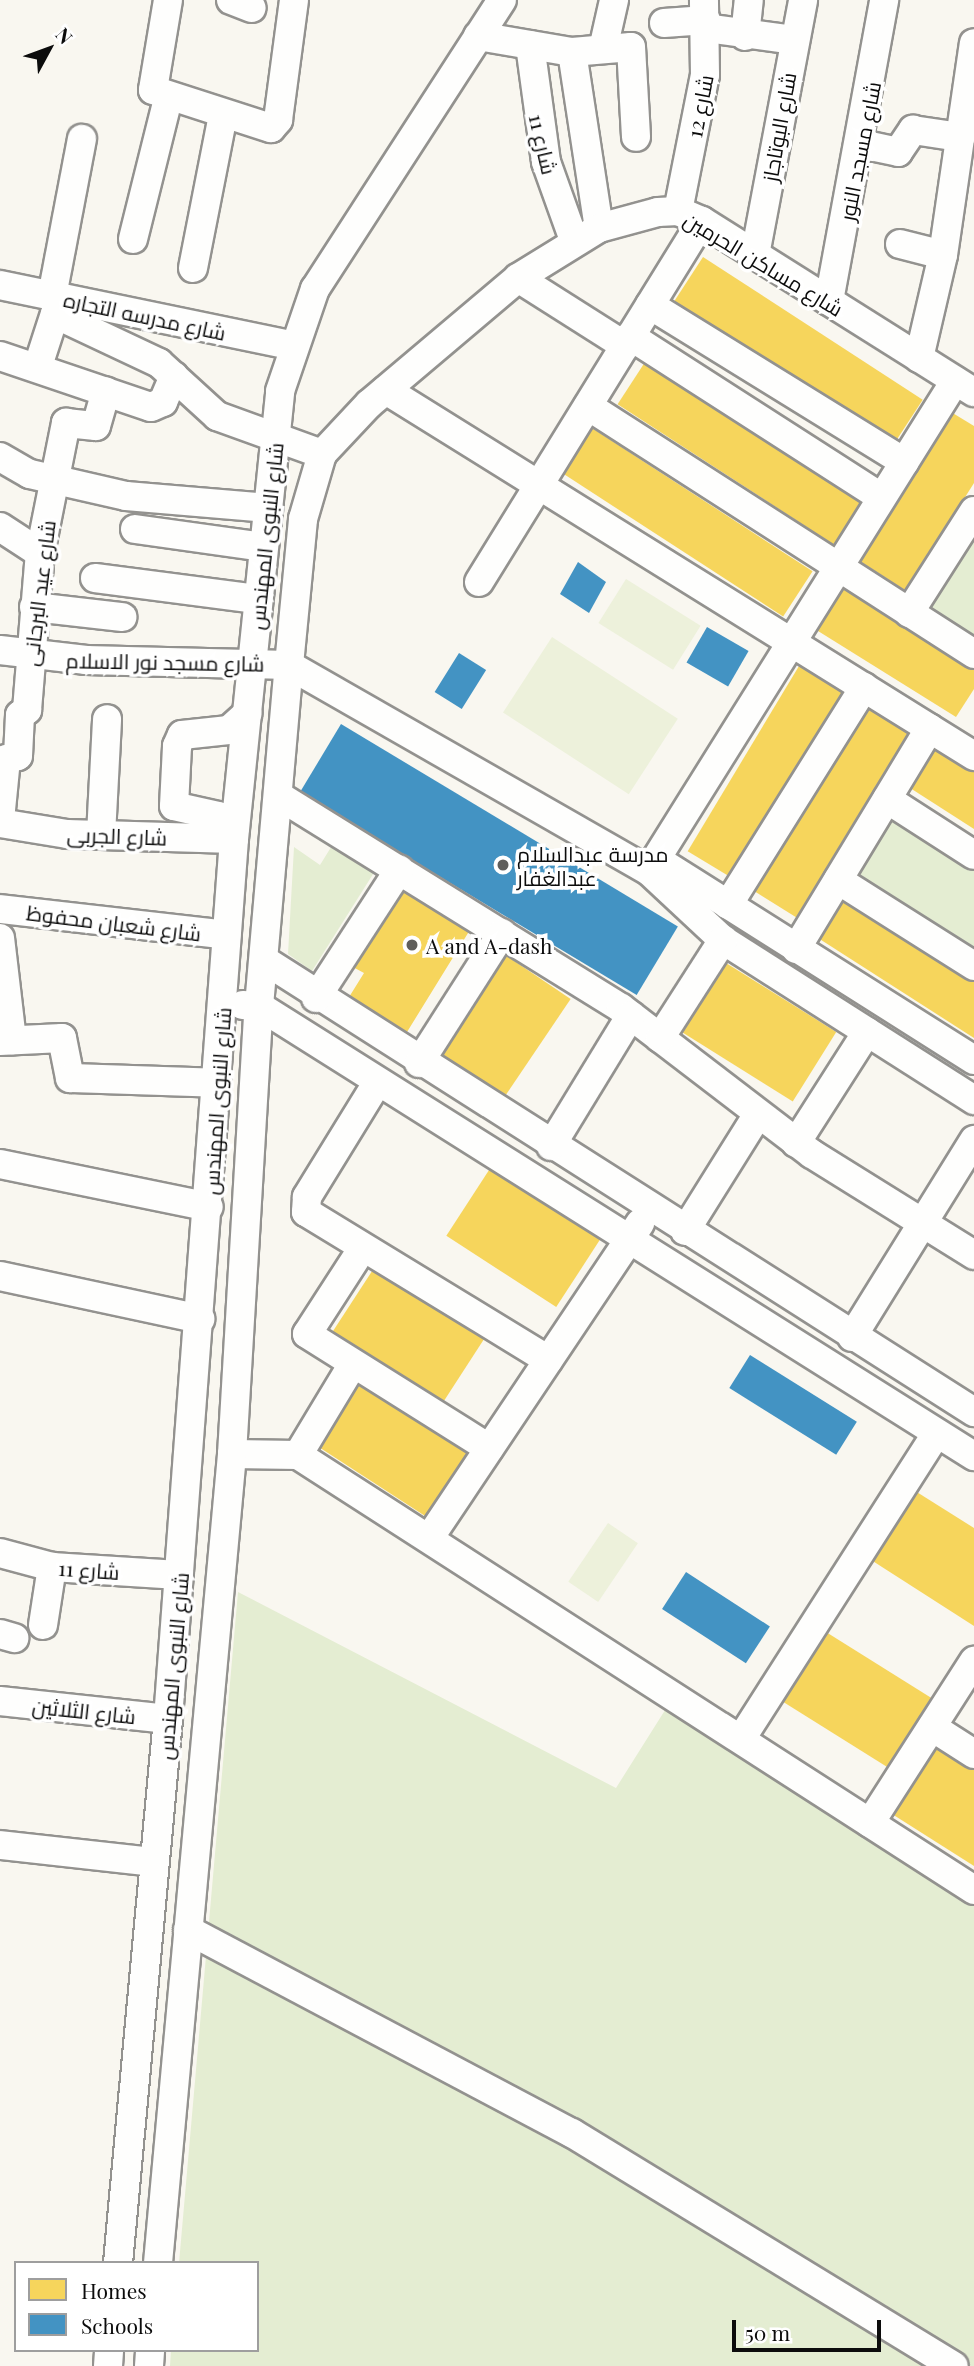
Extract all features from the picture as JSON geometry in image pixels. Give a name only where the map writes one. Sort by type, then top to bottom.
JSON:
[{"type":"street","points":[[168,0],[151,82],[168,99],[271,128],[278,120],[295,0]]},
{"type":"street","name":"شارع النبوى المهندس","points":[[118,2261],[169,1711],[209,1207],[235,833],[257,599],[276,438],[291,345],[330,263],[502,0]]},
{"type":"street","points":[[603,50],[614,0]]},
{"type":"street","points":[[745,36],[749,0]]},
{"type":"street","name":"شارع البوتاجاز","points":[[755,255],[803,0]]},
{"type":"street","name":"شارع مسجد النور","points":[[829,301],[861,144],[884,0]]},
{"type":"street","points":[[664,23],[706,16],[745,36],[795,40]]},
{"type":"street","name":"شارع 12","points":[[479,582],[650,305],[690,216],[702,99],[706,16]]},
{"type":"street","points":[[478,36],[572,52],[625,46],[635,51],[636,137]]},
{"type":"street","points":[[919,358],[943,255],[960,137],[970,93],[974,43]]},
{"type":"street","name":"شارع 11","points":[[530,45],[546,162],[586,234]]},
{"type":"street","points":[[572,52],[586,234]]},
{"type":"street","points":[[133,239],[168,99]]},
{"type":"street","points":[[193,268],[223,115]]},
{"type":"street","points":[[861,144],[898,152],[913,130],[960,137]]},
{"type":"street","points":[[38,366],[56,303],[82,139]]},
{"type":"street","name":"شارع مساكن الحرمين","points":[[322,454],[386,390],[518,278],[586,234],[690,216],[965,386]]},
{"type":"street","points":[[900,244],[943,255]]},
{"type":"street","points":[[518,278],[628,341],[881,497]]},
{"type":"street","name":"شارع مدرسه التجاره","points":[[0,285],[56,303],[291,345]]},
{"type":"street","points":[[56,303],[174,376],[200,406],[322,454]]},
{"type":"street","points":[[650,305],[904,462]]},
{"type":"street","points":[[0,356],[38,366],[156,407],[174,376]]},
{"type":"street","points":[[652,865],[881,497],[904,462],[965,386]]},
{"type":"street","points":[[386,390],[930,728],[972,749]]},
{"type":"street","name":"شارع عيد البرجانى","points":[[0,822],[6,760],[18,756],[20,715],[27,710],[40,553],[66,423],[96,426],[106,391]]},
{"type":"street","points":[[587,406],[974,654]]},
{"type":"street","name":"شارع النبوى المهندس","points":[[158,2261],[206,1706],[232,1454],[258,1006],[303,520],[322,454]]},
{"type":"street","points":[[0,457],[56,481],[165,502],[268,508]]},
{"type":"street","points":[[909,613],[974,512]]},
{"type":"street","points":[[0,527],[40,553]]},
{"type":"street","points":[[135,529],[263,547]]},
{"type":"street","points":[[95,578],[257,599]]},
{"type":"street","points":[[34,607],[122,617]]},
{"type":"street","name":"شارع مسجد نور الاسلام","points":[[0,650],[30,655],[289,665]]},
{"type":"street","points":[[289,665],[728,905],[974,1060]]},
{"type":"street","points":[[728,905],[864,687]]},
{"type":"street","points":[[235,833],[218,816],[174,806],[177,746],[182,735],[229,730],[248,713]]},
{"type":"street","points":[[101,835],[107,719]]},
{"type":"street","points":[[796,948],[930,728]]},
{"type":"street","points":[[279,796],[631,1015],[796,1143],[974,1255]]},
{"type":"street","points":[[887,799],[974,855]]},
{"type":"street","name":"شارع الجربى","points":[[0,822],[101,835],[235,833]]},
{"type":"street","points":[[652,865],[723,940],[974,1100]]},
{"type":"street","points":[[316,998],[399,870]]},
{"type":"street","points":[[838,880],[974,966]]},
{"type":"street","name":"شارع شعبان محفوظ","points":[[0,909],[227,935]]},
{"type":"street","points":[[419,1063],[502,933]]},
{"type":"street","points":[[0,937],[6,1040],[62,1038],[70,1078],[217,1083]]},
{"type":"street","points":[[660,1038],[723,940]]},
{"type":"street","points":[[264,960],[316,998],[974,1412]]},
{"type":"street","points":[[222,1004],[258,1006],[974,1456]]},
{"type":"street","points":[[551,1146],[631,1015]]},
{"type":"street","points":[[796,1143],[867,1032]]},
{"type":"street","points":[[377,1083],[304,1205],[312,1218],[548,1360]]},
{"type":"street","points":[[685,1231],[758,1114]]},
{"type":"street","points":[[852,1337],[974,1140]]},
{"type":"street","points":[[0,1164],[209,1207]]},
{"type":"street","points":[[430,1537],[649,1209]]},
{"type":"street","points":[[362,1249],[307,1331],[353,1364],[489,1448]]},
{"type":"street","points":[[0,1276],[200,1318]]},
{"type":"street","points":[[298,1455],[353,1364]]},
{"type":"street","points":[[741,1739],[937,1433]]},
{"type":"street","points":[[232,1454],[298,1455],[430,1537],[974,1890]]},
{"type":"street","name":"شارع 11","points":[[0,1553],[52,1567],[179,1575]]},
{"type":"street","points":[[43,1625],[52,1567]]},
{"type":"street","points":[[870,1823],[974,1661]]},
{"type":"street","name":"شارع الثلاثين","points":[[0,1701],[169,1711],[206,1706]]},
{"type":"street","points":[[932,1727],[974,1754]]},
{"type":"street","points":[[0,1845],[154,1862]]},
{"type":"street","points":[[188,1930],[572,2133],[953,2366]]},
{"type":"green space","points":[[974,513],[974,635],[918,599]]},
{"type":"green space","points":[[626,579],[701,626],[673,670],[598,623]]},
{"type":"green space","points":[[552,637],[678,719],[629,794],[503,712]]},
{"type":"green space","points":[[886,810],[974,866],[974,956],[845,874]]},
{"type":"green space","points":[[333,844],[375,871],[312,971],[288,954],[294,847],[320,865]]},
{"type":"green space","points":[[608,1523],[638,1543],[598,1602],[568,1582]]},
{"type":"green space","points":[[238,1592],[616,1788],[667,1707],[974,1905],[974,2366],[170,2366],[171,2352],[259,2352],[259,2261],[179,2261]]},
{"type":"building: Homes","points":[[703,257],[923,400],[893,445],[674,302]]},
{"type":"building: Homes","points":[[647,359],[867,502],[837,547],[618,404]]},
{"type":"building: Homes","points":[[951,412],[974,426],[974,483],[906,591],[858,560]]},
{"type":"building: Homes","points":[[592,428],[813,571],[783,617],[563,473]]},
{"type":"building: Homes","points":[[838,583],[974,667],[974,689],[956,717],[810,626]]},
{"type":"building: Homes","points":[[802,661],[850,690],[736,880],[688,851]]},
{"type":"building: Homes","points":[[869,701],[917,731],[800,919],[751,889]]},
{"type":"building: Homes","points":[[936,741],[974,766],[974,829],[907,786]]},
{"type":"building: Homes","name":"A and A-dash","points":[[400,882],[473,925],[399,1045],[341,1010],[364,973],[351,966]]},
{"type":"building: Homes","points":[[847,893],[974,975],[974,1038],[818,938]]},
{"type":"building: Homes","points":[[501,952],[571,999],[495,1112],[425,1065]]},
{"type":"building: Homes","points":[[726,963],[836,1032],[793,1101],[683,1033]]},
{"type":"building: Homes","points":[[491,1167],[601,1238],[556,1307],[446,1236]]},
{"type":"building: Homes","points":[[376,1265],[486,1336],[441,1406],[331,1335]]},
{"type":"building: Homes","points":[[363,1378],[473,1449],[428,1518],[318,1447]]},
{"type":"building: Homes","points":[[912,1489],[974,1528],[974,1626],[868,1558]]},
{"type":"building: Homes","points":[[826,1632],[936,1701],[893,1770],[783,1702]]},
{"type":"building: Homes","points":[[937,1745],[974,1769],[974,1866],[892,1814]]},
{"type":"building: Schools","points":[[578,562],[606,582],[589,613],[560,594]]},
{"type":"building: Schools","points":[[707,627],[749,651],[728,687],[686,663]]},
{"type":"building: Schools","points":[[459,653],[486,670],[462,709],[435,692]]},
{"type":"building: Schools","name":"مدرسة عبدالسلام عبدالغفار","points":[[341,724],[678,926],[637,995],[300,793]]},
{"type":"building: Schools","points":[[750,1355],[857,1422],[836,1455],[729,1388]]},
{"type":"building: Schools","points":[[686,1572],[770,1626],[746,1663],[662,1609]]},
{"type":"place","name":"مدرسة عبدالسلام عبدالغفار","points":[[503,865]]},
{"type":"place","name":"A and A-dash","points":[[412,945]]}]
